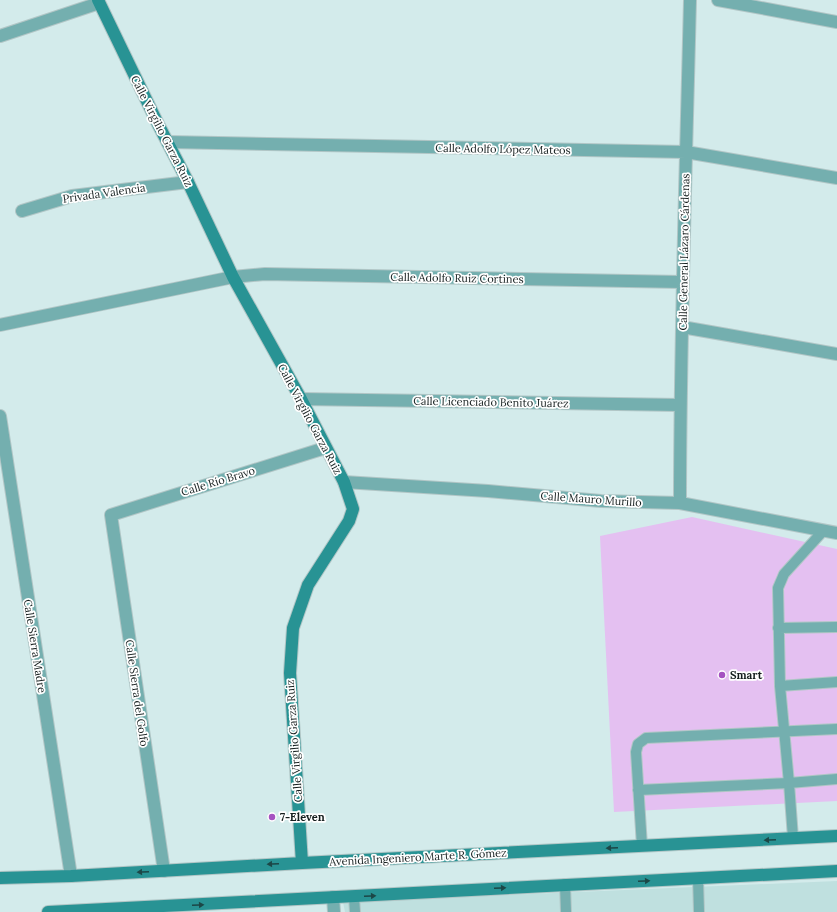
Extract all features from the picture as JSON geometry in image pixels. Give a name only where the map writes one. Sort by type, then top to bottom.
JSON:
[{"type":"main road","name":"Calle Virgilio Garza Ruiz","points":[[98,2],[188,182],[233,277],[301,400],[344,482],[353,510],[349,521],[308,585],[293,628],[290,673],[302,863]]},
{"type":"main road","name":"Avenida Ingeniero Marte R. Gómez","points":[[0,878],[71,876],[837,836]]},
{"type":"main road","points":[[48,912],[171,909],[333,897],[837,871]]},
{"type":"street","name":"Calle General Lázaro Cárdenas","points":[[680,503],[682,282],[690,0]]},
{"type":"street","points":[[718,0],[837,22]]},
{"type":"street","points":[[0,36],[98,2]]},
{"type":"street","name":"Calle Adolfo López Mateos","points":[[168,142],[686,152],[837,178]]},
{"type":"street","name":"Privada Valencia","points":[[22,211],[72,196],[188,182]]},
{"type":"street","name":"Calle Adolfo Ruiz Cortines","points":[[0,324],[233,277],[265,274],[682,282]]},
{"type":"street","points":[[682,327],[837,354]]},
{"type":"street","name":"Calle Licenciado Benito Juárez","points":[[301,400],[680,405]]},
{"type":"street","name":"Calle Sierra Madre","points":[[0,416],[71,876]]},
{"type":"street","name":"Calle Río Bravo","points":[[111,515],[325,448]]},
{"type":"street","name":"Calle Mauro Murillo","points":[[344,482],[488,491],[601,501],[680,503],[837,533]]},
{"type":"street","name":"Calle Sierra del Golfo","points":[[111,515],[164,871]]},
{"type":"street","points":[[333,897],[334,912]]},
{"type":"lane","points":[[793,838],[780,686],[778,588],[784,574],[824,530]]},
{"type":"lane","points":[[778,628],[837,627]]},
{"type":"lane","points":[[780,686],[837,682]]},
{"type":"lane","points":[[642,846],[636,752],[638,744],[646,738],[837,729]]},
{"type":"lane","points":[[638,790],[789,783],[837,779]]},
{"type":"lane","points":[[698,878],[699,912]]},
{"type":"lane","points":[[565,884],[566,912]]},
{"type":"lane","points":[[354,896],[355,912]]},
{"type":"shaded area","points":[[837,881],[837,912],[345,912],[343,902]]},
{"type":"building","name":"Smart","points":[[692,517],[837,549],[837,801],[614,812],[600,536]]},
{"type":"place","name":"Smart","points":[[722,675]]},
{"type":"place","name":"7-Eleven","points":[[272,817]]}]
